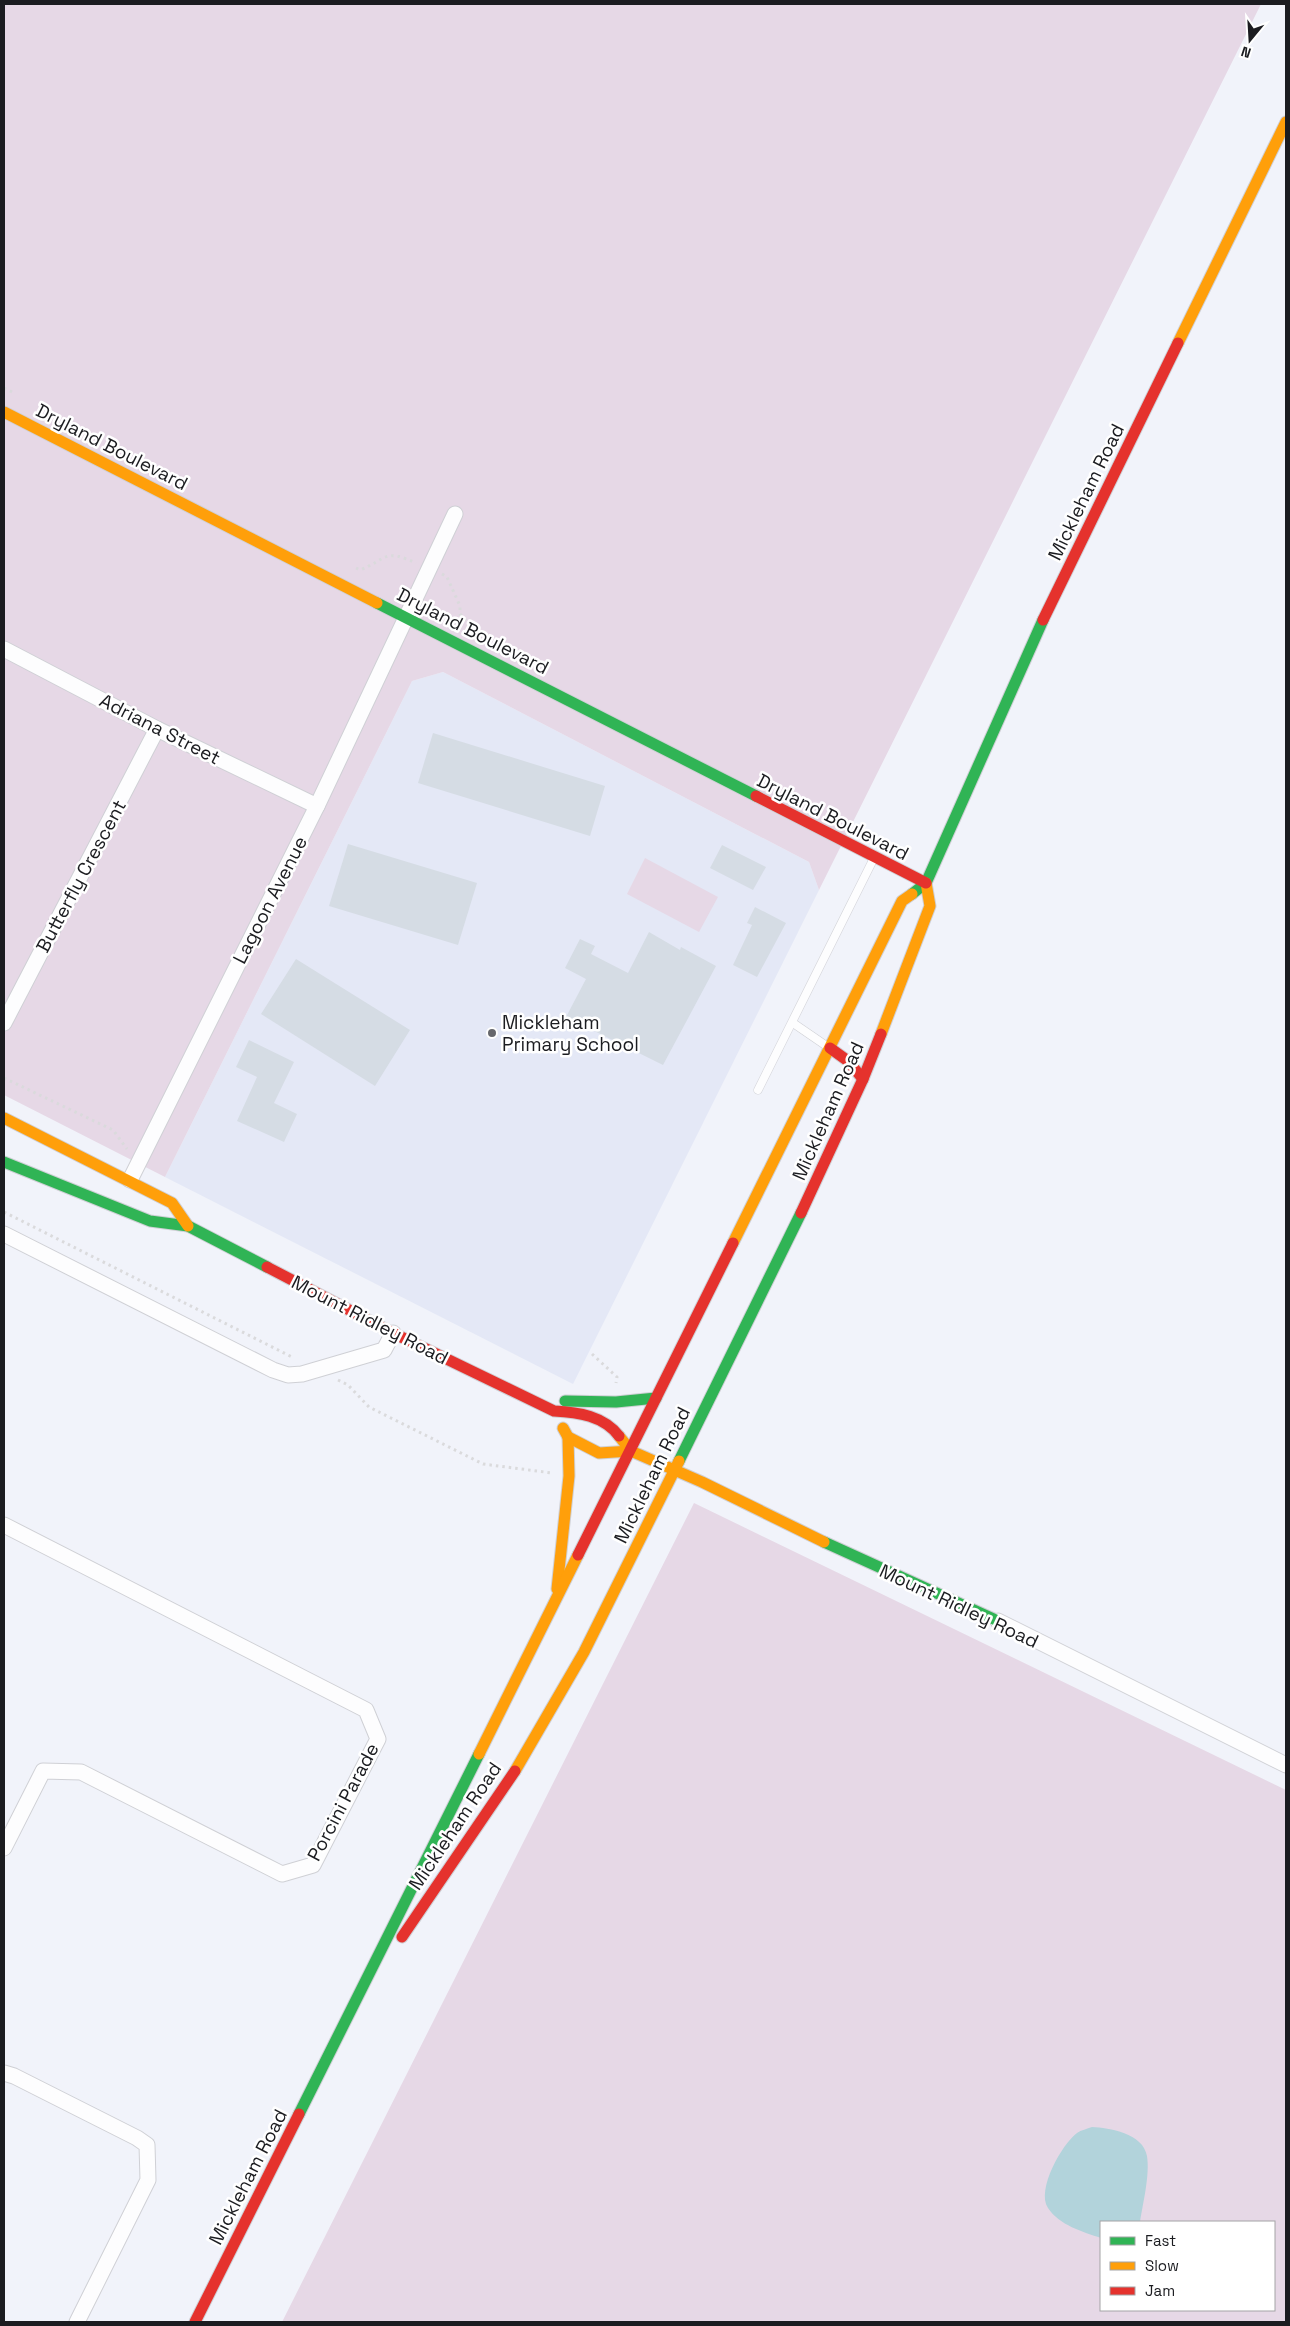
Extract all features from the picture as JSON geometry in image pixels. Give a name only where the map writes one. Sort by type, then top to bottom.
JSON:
[{"type":"main road","name":"Mickleham Road","points":[[195,2322],[556,1602],[708,1290],[902,901],[926,883],[1040,625],[1286,122]]},
{"type":"main road","name":"Dryland Boulevard","points":[[4,412],[926,883]]},
{"type":"main road","name":"Mickleham Road","points":[[333,2048],[419,1909],[525,1756],[584,1652],[821,1172],[863,1079],[896,999],[930,906],[926,883]]},
{"type":"main road","points":[[830,1048],[848,1060],[863,1079]]},
{"type":"main road","name":"Mount Ridley Road","points":[[4,1118],[130,1180],[172,1203],[188,1226]]},
{"type":"main road","name":"Mount Ridley Road","points":[[4,1162],[150,1221],[188,1226],[393,1332],[530,1400],[554,1411],[580,1412],[606,1424],[613,1428],[631,1451]]},
{"type":"main road","points":[[530,1400],[616,1402],[656,1398]]},
{"type":"main road","points":[[554,1411],[568,1438],[569,1476],[556,1602]]},
{"type":"main road","name":"Mount Ridley Road","points":[[568,1438],[599,1453],[631,1451],[675,1470],[869,1564],[998,1621]]},
{"type":"street","name":"Lagoon Avenue","points":[[130,1180],[317,806],[455,514]]},
{"type":"street","name":"Adriana Street","points":[[5,652],[317,806]]},
{"type":"street","name":"Butterfly Crescent","points":[[4,1022],[157,728]]},
{"type":"street","points":[[4,1234],[274,1370],[288,1375],[302,1374],[384,1350],[393,1332]]},
{"type":"street","name":"Porcini Parade","points":[[4,1524],[366,1710],[378,1738],[313,1865],[290,1872],[282,1874],[81,1772],[42,1771],[4,1848]]},
{"type":"street","name":"Mount Ridley Road","points":[[998,1621],[1286,1765]]},
{"type":"street","points":[[4,2073],[22,2080],[137,2138],[147,2145],[148,2180],[77,2322]]},
{"type":"lane","points":[[758,1090],[874,858]]},
{"type":"lane","points":[[793,1023],[830,1048]]},
{"type":"path","points":[[4,1078],[113,1130],[138,1164]]},
{"type":"shaded area","points":[[4,4],[1261,4],[819,890],[809,862],[443,672],[412,681],[165,1177],[4,1095]]},
{"type":"shaded area","name":"Mickleham Primary School","points":[[443,672],[809,862],[819,890],[573,1384],[165,1177],[412,681]]},
{"type":"shaded area","points":[[645,858],[718,897],[699,932],[627,894]]},
{"type":"shaded area","points":[[694,1503],[1286,1790],[1286,2322],[282,2322]]},
{"type":"water","points":[[1092,2127],[1124,2133],[1139,2142],[1147,2156],[1148,2172],[1140,2221],[1100,2221],[1100,2238],[1072,2227],[1058,2219],[1048,2208],[1045,2200],[1045,2190],[1052,2168],[1064,2147],[1082,2130]]},
{"type":"building","points":[[433,733],[605,786],[590,836],[418,783]]},
{"type":"building","points":[[348,844],[477,883],[458,945],[329,906]]},
{"type":"building","points":[[722,845],[766,867],[753,890],[710,868]]},
{"type":"building","points":[[755,907],[786,923],[757,977],[733,965],[752,925],[747,923]]},
{"type":"building","points":[[649,932],[680,950],[681,947],[716,966],[663,1065],[566,1017],[586,979],[565,968],[580,939],[595,946],[591,954],[628,973]]},
{"type":"building","points":[[296,959],[410,1030],[375,1086],[261,1014]]},
{"type":"building","points":[[249,1040],[294,1062],[274,1103],[297,1114],[284,1142],[237,1121],[257,1077],[236,1067]]},
{"type":"traffic: fast","points":[[377,603],[756,796]]},
{"type":"traffic: fast","points":[[912,894],[926,883],[1043,620]]},
{"type":"traffic: fast","points":[[4,1162],[150,1221],[188,1226],[267,1267]]},
{"type":"traffic: fast","points":[[679,1461],[801,1213]]},
{"type":"traffic: fast","points":[[565,1401],[616,1402],[656,1398]]},
{"type":"traffic: fast","points":[[824,1542],[998,1621]]},
{"type":"traffic: fast","points":[[299,2114],[479,1754]]},
{"type":"traffic: slow","points":[[1178,343],[1286,122]]},
{"type":"traffic: slow","points":[[4,412],[377,603]]},
{"type":"traffic: slow","points":[[881,1034],[930,906],[926,883]]},
{"type":"traffic: slow","points":[[733,1243],[902,901],[912,894]]},
{"type":"traffic: slow","points":[[4,1118],[172,1203],[188,1226]]},
{"type":"traffic: slow","points":[[563,1428],[568,1437],[599,1453],[631,1451]]},
{"type":"traffic: slow","points":[[619,1436],[631,1451],[702,1482],[824,1542]]},
{"type":"traffic: slow","points":[[557,1589],[569,1476],[568,1437]]},
{"type":"traffic: slow","points":[[515,1771],[584,1652],[679,1461]]},
{"type":"traffic: slow","points":[[479,1754],[578,1555]]},
{"type":"traffic: jam","points":[[1043,620],[1178,343]]},
{"type":"traffic: jam","points":[[756,796],[926,883]]},
{"type":"traffic: jam","points":[[801,1213],[863,1079],[881,1034]]},
{"type":"traffic: jam","points":[[830,1048],[848,1061],[863,1079]]},
{"type":"traffic: jam","points":[[578,1555],[733,1243]]},
{"type":"traffic: jam","points":[[267,1267],[393,1333],[554,1411],[590,1416],[606,1424],[619,1436]]},
{"type":"traffic: jam","points":[[402,1937],[515,1771]]},
{"type":"traffic: jam","points":[[195,2322],[299,2114]]},
{"type":"place","name":"Mickleham Primary School","points":[[492,1033]]}]
